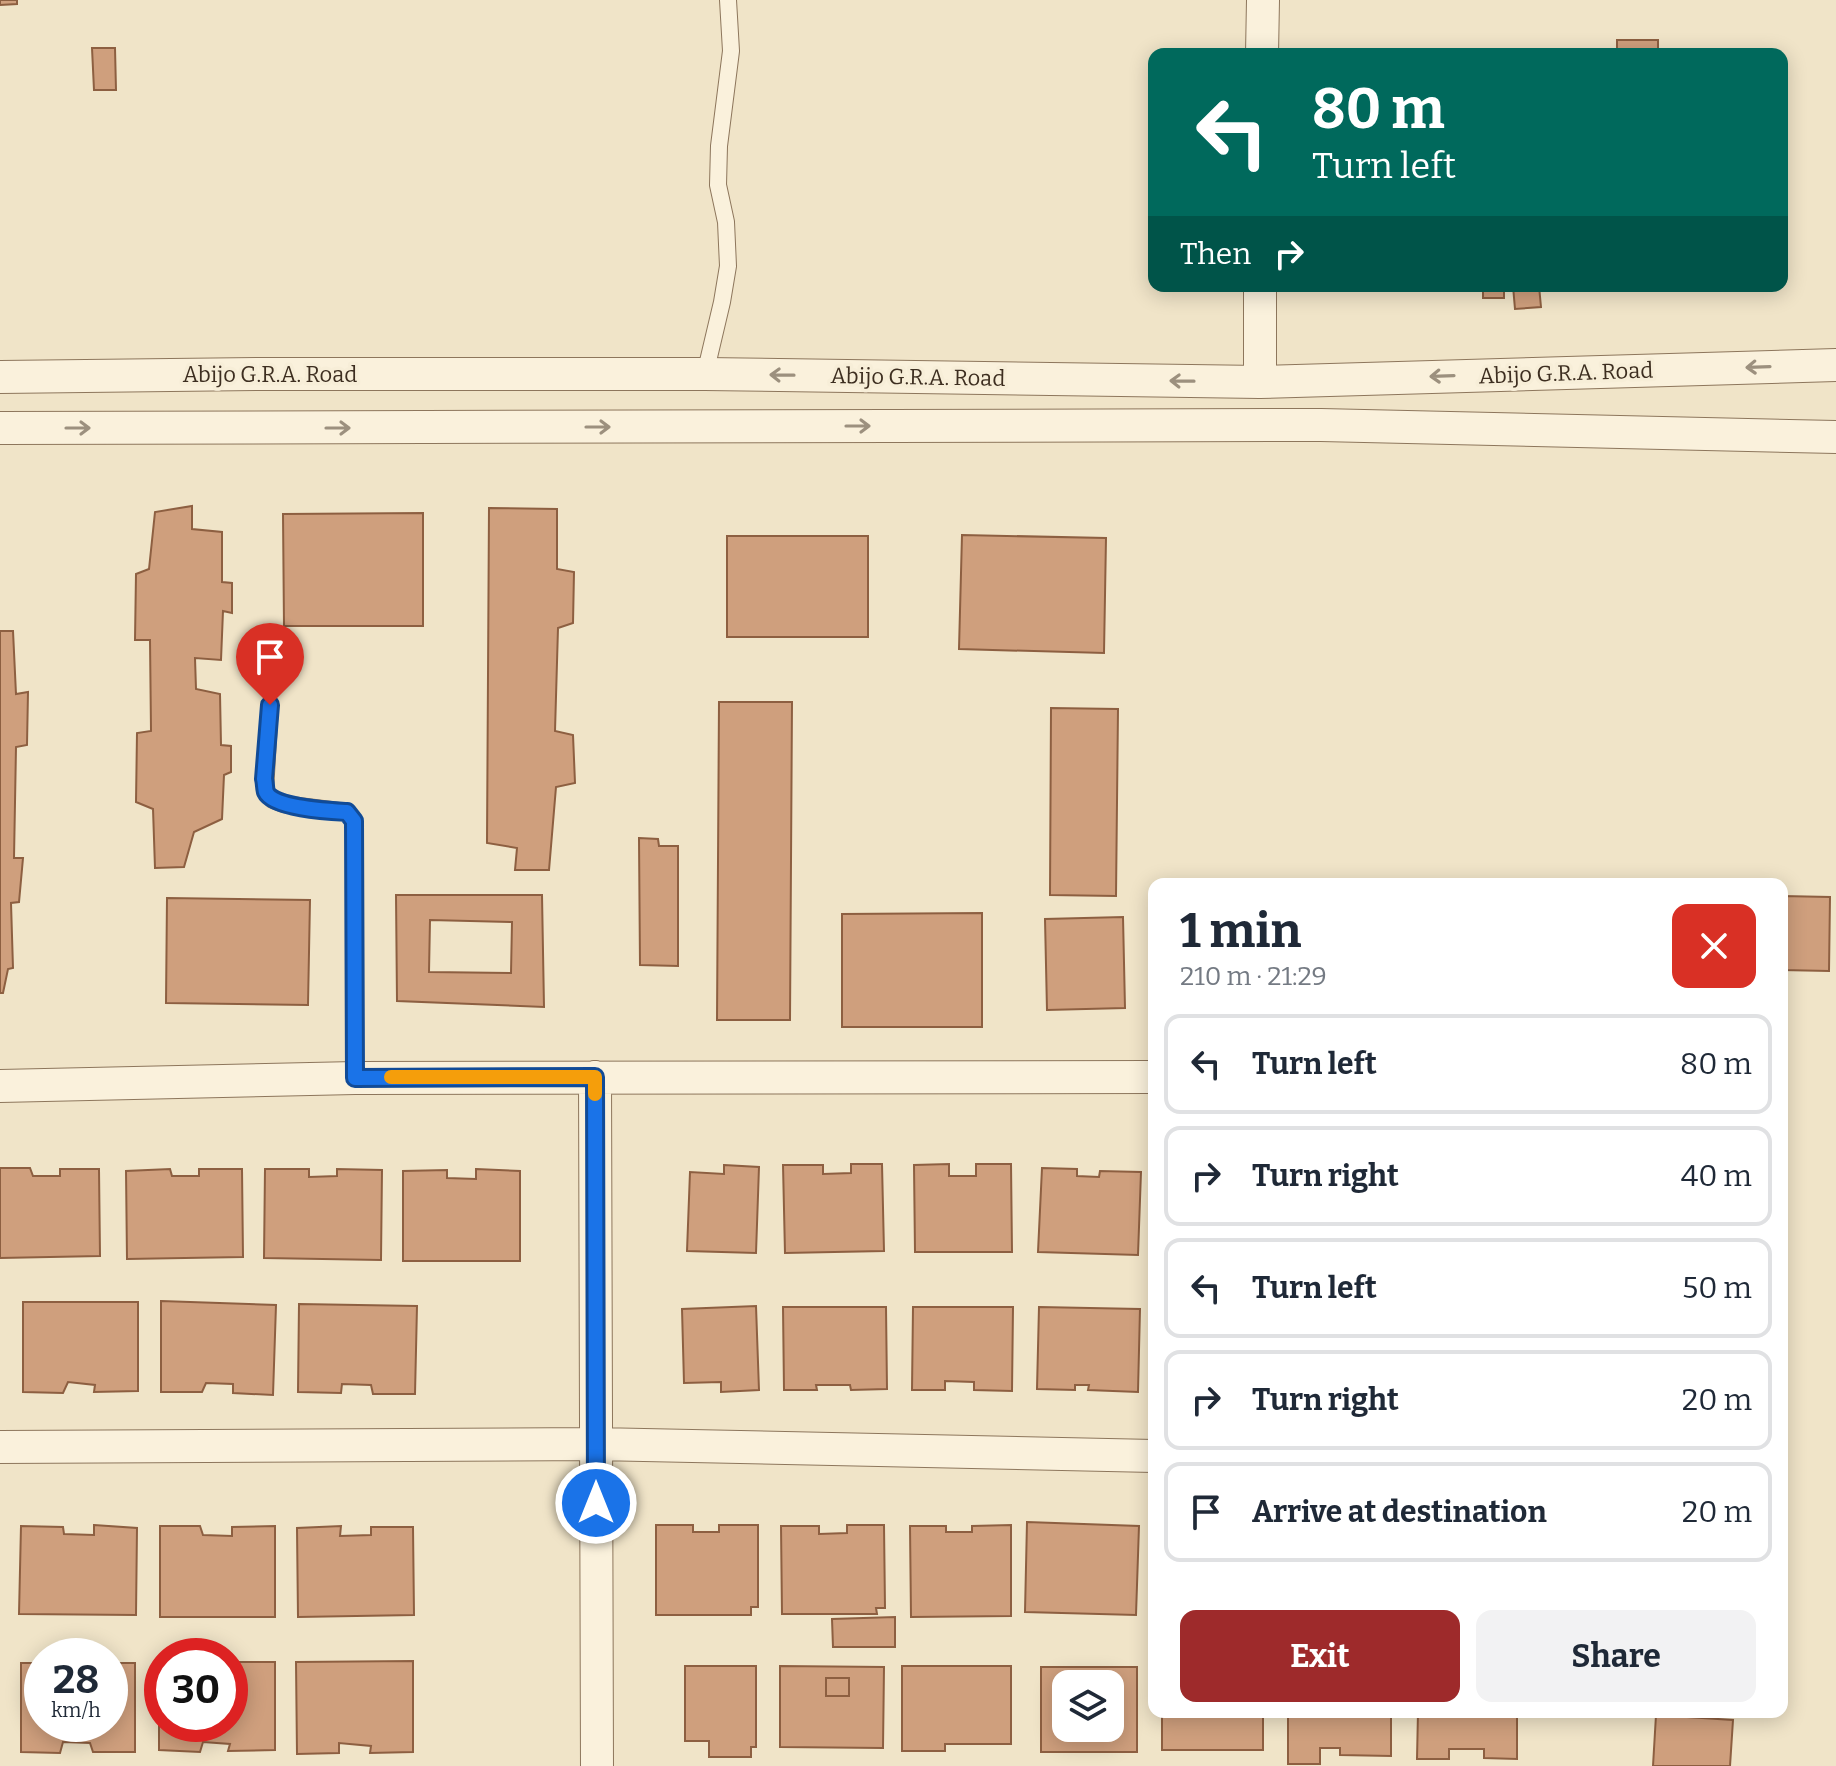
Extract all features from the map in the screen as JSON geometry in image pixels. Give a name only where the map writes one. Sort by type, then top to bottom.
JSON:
[{"type":"street","points":[[1262,48],[1263,0]]},
{"type":"street","points":[[1260,292],[1260,382]]},
{"type":"street","name":"Abijo G.R.A. Road","points":[[0,377],[705,374],[1260,382],[1836,365]]},
{"type":"street","points":[[0,428],[1321,425],[1836,437]]},
{"type":"street","points":[[595,1077],[597,1766]]},
{"type":"street","points":[[0,1086],[355,1078],[1148,1077]]},
{"type":"street","points":[[0,1447],[596,1444],[1148,1456]]},
{"type":"lane","points":[[705,374],[728,266],[726,222],[718,185],[719,146],[731,51],[728,0]]},
{"type":"lane","points":[[270,705],[265,791],[273,800],[283,804],[347,812],[354,821],[355,1078]]},
{"type":"building","points":[[0,0],[17,0],[17,4],[0,5]]},
{"type":"building","points":[[1617,40],[1658,40],[1658,48],[1617,48]]},
{"type":"building","points":[[92,48],[115,48],[116,90],[94,90]]},
{"type":"building","points":[[1483,292],[1504,292],[1504,298],[1483,298]]},
{"type":"building","points":[[1514,292],[1540,292],[1541,307],[1515,309]]},
{"type":"building","points":[[192,506],[192,529],[222,532],[222,582],[232,583],[232,613],[223,611],[221,660],[195,658],[196,689],[220,694],[221,745],[231,746],[231,772],[224,775],[222,819],[194,832],[184,867],[155,868],[153,809],[136,802],[137,733],[151,731],[150,640],[135,640],[136,574],[149,569],[155,512]]},
{"type":"building","points":[[489,508],[557,509],[557,569],[574,572],[573,623],[558,628],[555,731],[573,735],[575,783],[556,787],[549,870],[515,870],[517,848],[487,843]]},
{"type":"building","points":[[423,513],[423,626],[284,626],[283,514]]},
{"type":"building","points":[[962,535],[1106,538],[1104,653],[959,649]]},
{"type":"building","points":[[727,536],[868,536],[868,637],[727,637]]},
{"type":"building","points":[[0,631],[13,631],[16,694],[28,692],[27,745],[16,747],[14,858],[23,858],[19,902],[11,903],[13,968],[8,969],[3,993],[0,993]]},
{"type":"building","points":[[719,702],[792,702],[790,1020],[717,1020]]},
{"type":"building","points":[[1051,708],[1118,709],[1116,896],[1050,895]]},
{"type":"building","points":[[639,838],[658,839],[659,846],[678,846],[678,966],[640,965]]},
{"type":"building","points":[[396,895],[542,895],[544,1007],[397,1001]],"holes":[[[430,920],[512,922],[511,973],[429,972]]]},
{"type":"building","points":[[1788,896],[1830,897],[1829,971],[1788,970]]},
{"type":"building","points":[[167,898],[310,900],[308,1005],[166,1003]]},
{"type":"building","points":[[982,913],[982,1027],[842,1027],[842,914]]},
{"type":"building","points":[[1123,917],[1125,1008],[1047,1010],[1045,919]]},
{"type":"building","points":[[851,1164],[882,1164],[884,1251],[785,1253],[783,1165],[823,1165],[823,1174],[851,1173]]},
{"type":"building","points":[[949,1164],[949,1176],[976,1176],[976,1164],[1011,1164],[1012,1252],[915,1252],[914,1165]]},
{"type":"building","points":[[724,1165],[759,1167],[756,1253],[687,1251],[690,1172],[724,1174]]},
{"type":"building","points":[[0,1168],[30,1168],[33,1176],[60,1176],[60,1169],[99,1169],[100,1256],[0,1258]]},
{"type":"building","points":[[1042,1168],[1077,1169],[1077,1176],[1099,1177],[1100,1171],[1141,1172],[1138,1255],[1038,1252]]},
{"type":"building","points":[[170,1169],[172,1176],[199,1176],[199,1169],[242,1169],[243,1257],[127,1259],[126,1171]]},
{"type":"building","points":[[265,1169],[309,1169],[309,1177],[337,1176],[337,1169],[382,1170],[381,1260],[264,1258]]},
{"type":"building","points":[[476,1169],[520,1171],[520,1261],[403,1261],[403,1171],[447,1170],[447,1178],[476,1179]]},
{"type":"building","points":[[161,1301],[276,1305],[273,1395],[233,1393],[233,1384],[206,1383],[202,1392],[161,1392]]},
{"type":"building","points":[[23,1302],[138,1302],[138,1391],[94,1392],[95,1385],[68,1382],[63,1393],[23,1392]]},
{"type":"building","points":[[299,1304],[417,1306],[415,1394],[373,1394],[371,1385],[342,1384],[341,1393],[298,1392]]},
{"type":"building","points":[[756,1306],[759,1390],[721,1392],[721,1382],[684,1383],[682,1309]]},
{"type":"building","points":[[783,1307],[886,1307],[887,1389],[851,1390],[850,1385],[816,1385],[817,1390],[784,1390]]},
{"type":"building","points":[[913,1307],[1013,1307],[1012,1391],[974,1390],[974,1382],[945,1381],[945,1390],[912,1390]]},
{"type":"building","points":[[1039,1307],[1140,1309],[1138,1392],[1088,1390],[1089,1385],[1075,1385],[1075,1390],[1037,1389]]},
{"type":"building","points":[[1027,1522],[1139,1526],[1136,1615],[1025,1612]]},
{"type":"building","points":[[94,1525],[137,1528],[136,1615],[19,1614],[21,1526],[63,1527],[64,1534],[94,1535]]},
{"type":"building","points":[[656,1525],[693,1525],[693,1532],[719,1532],[719,1525],[758,1525],[758,1607],[751,1607],[751,1615],[656,1615]]},
{"type":"building","points":[[847,1525],[884,1525],[885,1608],[876,1608],[877,1614],[782,1614],[781,1526],[819,1526],[819,1534],[847,1533]]},
{"type":"building","points":[[1011,1525],[1011,1616],[911,1617],[910,1526],[946,1526],[946,1532],[972,1532],[972,1526]]},
{"type":"building","points":[[160,1526],[200,1526],[203,1535],[232,1536],[232,1527],[275,1526],[275,1617],[160,1617]]},
{"type":"building","points":[[341,1526],[340,1536],[371,1535],[371,1527],[413,1527],[414,1615],[298,1617],[297,1528]]},
{"type":"building","points":[[895,1617],[895,1647],[833,1647],[832,1619]]},
{"type":"building","points":[[413,1661],[413,1752],[370,1753],[371,1746],[339,1743],[339,1753],[297,1754],[296,1662]]},
{"type":"building","points":[[248,1662],[275,1662],[275,1750],[228,1751],[230,1744],[203,1742],[248,1742]]},
{"type":"building","points":[[21,1663],[24,1663],[24,1742],[63,1742],[60,1753],[21,1752]]},
{"type":"building","points":[[128,1663],[135,1663],[135,1752],[93,1752],[90,1743],[63,1742],[128,1742]]},
{"type":"building","points":[[685,1666],[756,1666],[756,1747],[751,1747],[751,1757],[709,1757],[709,1741],[685,1741]]},
{"type":"building","points":[[780,1666],[884,1667],[883,1748],[780,1747]],"holes":[[[826,1678],[849,1678],[849,1696],[826,1696]]]},
{"type":"building","points":[[902,1666],[1011,1666],[1011,1744],[945,1744],[945,1751],[902,1751]]},
{"type":"building","points":[[1041,1667],[1137,1667],[1137,1752],[1041,1752]]},
{"type":"building","points":[[826,1678],[849,1678],[849,1696],[826,1696]]},
{"type":"building","points":[[1162,1718],[1263,1718],[1263,1750],[1162,1750]]},
{"type":"building","points":[[1288,1718],[1391,1718],[1391,1756],[1340,1755],[1340,1748],[1320,1748],[1320,1764],[1288,1764]]},
{"type":"building","points":[[1418,1718],[1517,1718],[1517,1759],[1484,1758],[1484,1749],[1449,1749],[1449,1759],[1417,1759]]},
{"type":"building","points":[[1656,1718],[1733,1720],[1730,1766],[1653,1766]]},
{"type":"building","points":[[159,1742],[203,1742],[200,1752],[159,1750]]},
{"type":"slow traffic","points":[[391,1077],[595,1077],[595,1094]]},
{"type":"route","points":[[270,705],[265,791],[273,800],[283,804],[347,812],[354,821],[355,1078],[595,1077],[596,1503]]}]
